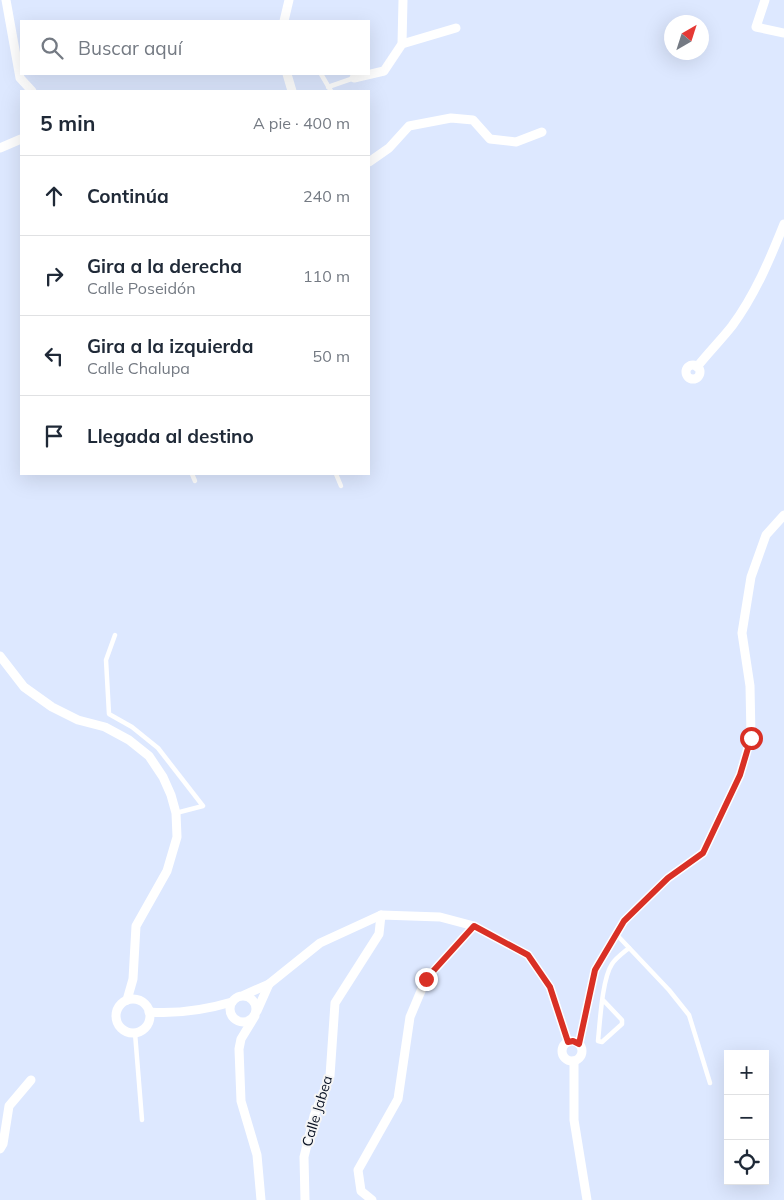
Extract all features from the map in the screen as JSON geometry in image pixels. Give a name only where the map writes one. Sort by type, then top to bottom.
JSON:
[{"type":"street","points":[[284,20],[289,0]]},
{"type":"street","points":[[370,74],[384,71],[402,44],[403,0]]},
{"type":"street","points":[[765,0],[756,27],[784,33]]},
{"type":"street","points":[[4,5],[20,78],[31,90]]},
{"type":"street","points":[[402,44],[456,28]]},
{"type":"street","points":[[287,75],[292,90]]},
{"type":"street","points":[[354,78],[367,75]]},
{"type":"street","points":[[370,161],[389,148],[409,126],[451,118],[473,120],[490,139],[516,142],[542,132]]},
{"type":"street","points":[[0,148],[20,139]]},
{"type":"street","points":[[697,367],[732,325],[752,294],[784,224]]},
{"type":"street","points":[[579,1044],[595,970],[616,934],[624,921],[668,878],[703,853],[740,775],[751,738],[750,686],[742,633],[751,576],[766,535],[784,515]]},
{"type":"street","points":[[0,656],[24,687],[52,707],[78,720],[105,727],[129,740],[149,756],[163,777],[176,813],[177,837],[167,871],[136,926],[133,979],[127,1000]]},
{"type":"street","points":[[150,1016],[232,1002],[235,998],[269,984],[320,943],[381,915],[440,917],[474,926],[528,955],[550,987],[568,1042]]},
{"type":"street","name":"Calle Jabea","points":[[305,1200],[304,1157],[314,1116],[330,1076],[335,1003],[379,934],[381,915]]},
{"type":"street","points":[[372,1200],[361,1191],[358,1170],[398,1099],[410,1017],[426,979],[474,926]]},
{"type":"street","points":[[133,979],[141,1001]]},
{"type":"street","points":[[261,1200],[257,1154],[241,1101],[239,1049],[241,1039],[256,1014],[269,984]]},
{"type":"street","points":[[244,995],[255,1002],[256,1014]]},
{"type":"street","points":[[135,999],[141,1001],[146,1004],[150,1016],[144,1029],[135,1033],[125,1031],[117,1022],[117,1010],[127,1000],[135,999]]},
{"type":"street","points":[[232,1002],[232,1016],[241,1039]]},
{"type":"street","points":[[217,1006],[237,1021],[245,1022],[256,1014]]},
{"type":"street","points":[[573,1041],[579,1044],[582,1048],[582,1055],[574,1061],[567,1061],[563,1056],[562,1049],[568,1042],[573,1041]]},
{"type":"street","points":[[574,1061],[574,1120],[587,1200]]},
{"type":"street","points":[[0,1149],[3,1144],[9,1106],[31,1080]]},
{"type":"lane","points":[[322,75],[330,89],[354,78]]},
{"type":"lane","points":[[193,475],[196,480]]},
{"type":"lane","points":[[336,475],[342,486]]},
{"type":"lane","points":[[115,635],[106,660],[109,714],[132,727],[158,748],[203,806],[176,813]]},
{"type":"lane","points":[[616,934],[669,990],[689,1015],[710,1083]]},
{"type":"lane","points":[[603,1000],[622,1020],[622,1024],[602,1042],[598,1041],[603,1000],[605,985],[611,965],[629,948]]},
{"type":"lane","points":[[135,1033],[142,1120]]},
{"type":"route","points":[[426,979],[474,926],[528,955],[550,987],[568,1042],[573,1041],[579,1044],[595,970],[624,921],[668,878],[703,853],[740,775],[751,738]]}]
